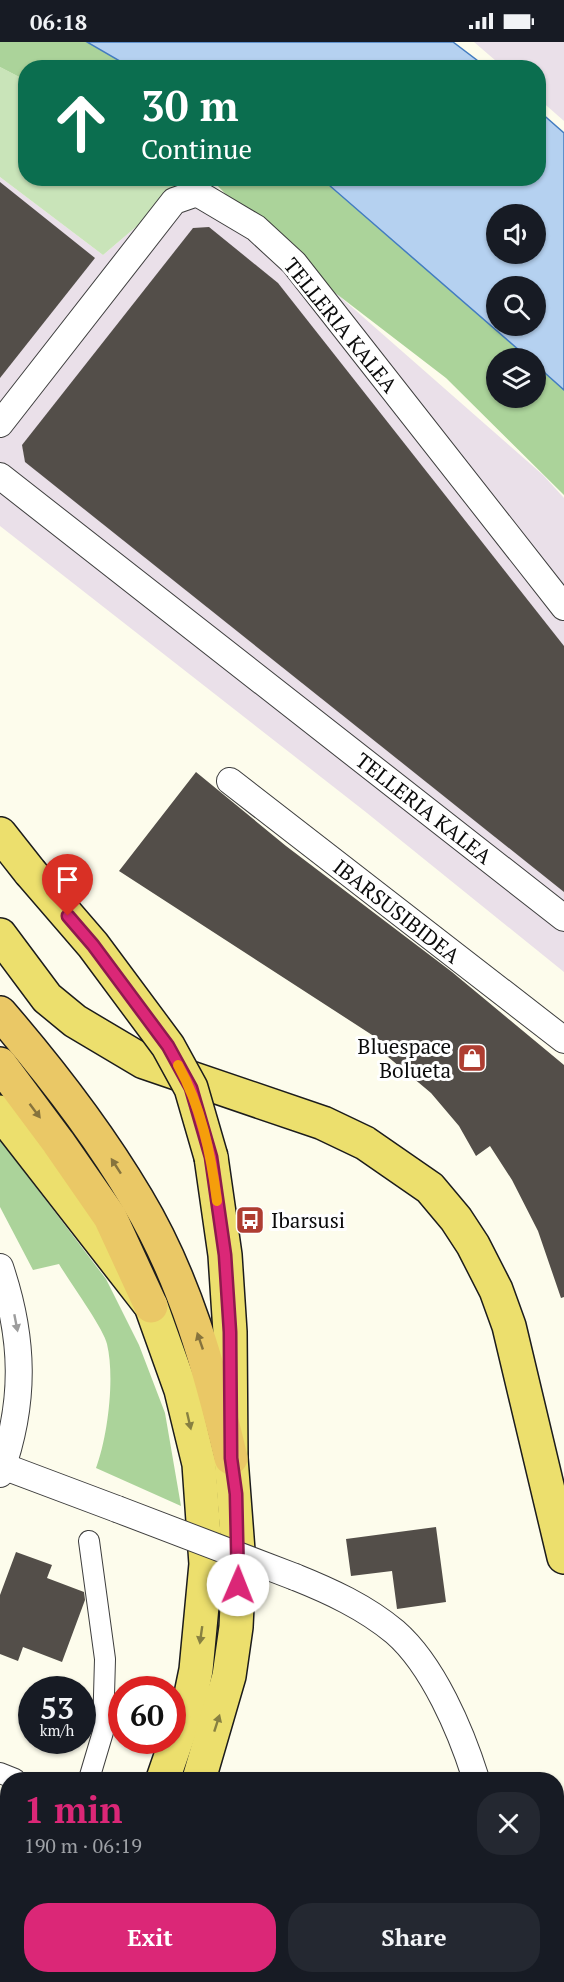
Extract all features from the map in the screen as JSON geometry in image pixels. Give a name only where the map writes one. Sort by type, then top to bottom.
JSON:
[{"type":"highway","points":[[0,1013],[45,1065],[138,1200],[165,1254],[194,1323],[213,1380],[231,1458]]},
{"type":"highway","points":[[0,1064],[110,1217],[151,1306]]},
{"type":"main road","points":[[0,834],[93,945],[168,1046],[191,1088],[211,1157],[226,1266],[230,1332],[231,1458],[239,1564],[236,1627],[225,1695],[201,1772]]},
{"type":"main road","points":[[0,934],[23,969],[47,998],[75,1021],[144,1062],[323,1123],[364,1143],[430,1188],[456,1219],[473,1245],[496,1290],[509,1326],[564,1557]]},
{"type":"main road","points":[[0,1112],[151,1306],[181,1390],[199,1464],[206,1564],[196,1670],[189,1704],[165,1772]]},
{"type":"street","name":"TELLERIA KALEA","points":[[0,424],[174,201],[197,193],[256,228],[294,263],[564,607]]},
{"type":"street","name":"TELLERIA KALEA","points":[[0,476],[564,918]]},
{"type":"street","name":"IBARSUSIBIDEA","points":[[230,781],[564,1040]]},
{"type":"street","points":[[0,1267],[11,1299],[20,1349],[16,1414],[1,1468],[117,1509],[295,1577],[359,1606],[396,1633],[433,1679],[470,1758],[474,1772]]},
{"type":"street","points":[[89,1541],[105,1659],[103,1732],[91,1772]]},
{"type":"shaded area","points":[[474,42],[564,42],[564,121],[546,105],[546,60],[495,60]]},
{"type":"shaded area","points":[[0,177],[103,255],[184,186],[214,186],[543,475],[564,498],[564,972],[367,813],[0,526]]},
{"type":"green space","points":[[0,42],[87,42],[118,60],[18,60],[18,76],[0,67]]},
{"type":"green space","points":[[0,67],[18,76],[18,186],[184,186],[103,255],[0,177]]},
{"type":"green space","points":[[218,186],[330,186],[486,321],[486,336],[503,336],[516,348],[486,348],[486,408],[546,408],[546,374],[564,390],[564,495],[446,378],[282,252]]},
{"type":"green space","points":[[0,1140],[106,1279],[139,1345],[165,1413],[181,1506],[96,1468],[104,1440],[109,1406],[110,1373],[107,1344],[93,1317],[59,1264],[33,1270],[0,1207]]},
{"type":"water","points":[[87,42],[453,42],[477,60],[118,60]]},
{"type":"water","points":[[546,117],[564,133],[564,390],[546,374],[546,348],[516,348],[503,336],[546,336],[546,276],[486,276],[486,321],[330,186],[546,186]]},
{"type":"building","points":[[0,182],[95,258],[0,378]]},
{"type":"building","points":[[209,227],[278,283],[564,646],[564,892],[25,462],[22,445],[193,228]]},
{"type":"building","points":[[196,772],[286,846],[452,972],[564,1065],[564,1297],[561,1298],[538,1231],[512,1180],[490,1146],[476,1156],[459,1126],[431,1093],[381,1051],[386,1044],[119,871]]},
{"type":"building","points":[[436,1527],[446,1602],[397,1609],[392,1571],[351,1576],[346,1539]]},
{"type":"building","points":[[16,1552],[52,1565],[47,1578],[84,1592],[85,1600],[62,1662],[23,1647],[18,1661],[0,1654],[0,1595]]},
{"type":"slow traffic","points":[[178,1065],[191,1088],[211,1157],[217,1201]]},
{"type":"place","name":"Bluespace Bolueta","points":[[472,1058]]},
{"type":"place","name":"Ibarsusi","points":[[250,1220]]},
{"type":"route","points":[[68,916],[93,945],[168,1046],[191,1088],[211,1157],[225,1255],[230,1332],[231,1458],[236,1494],[238,1585]]}]
